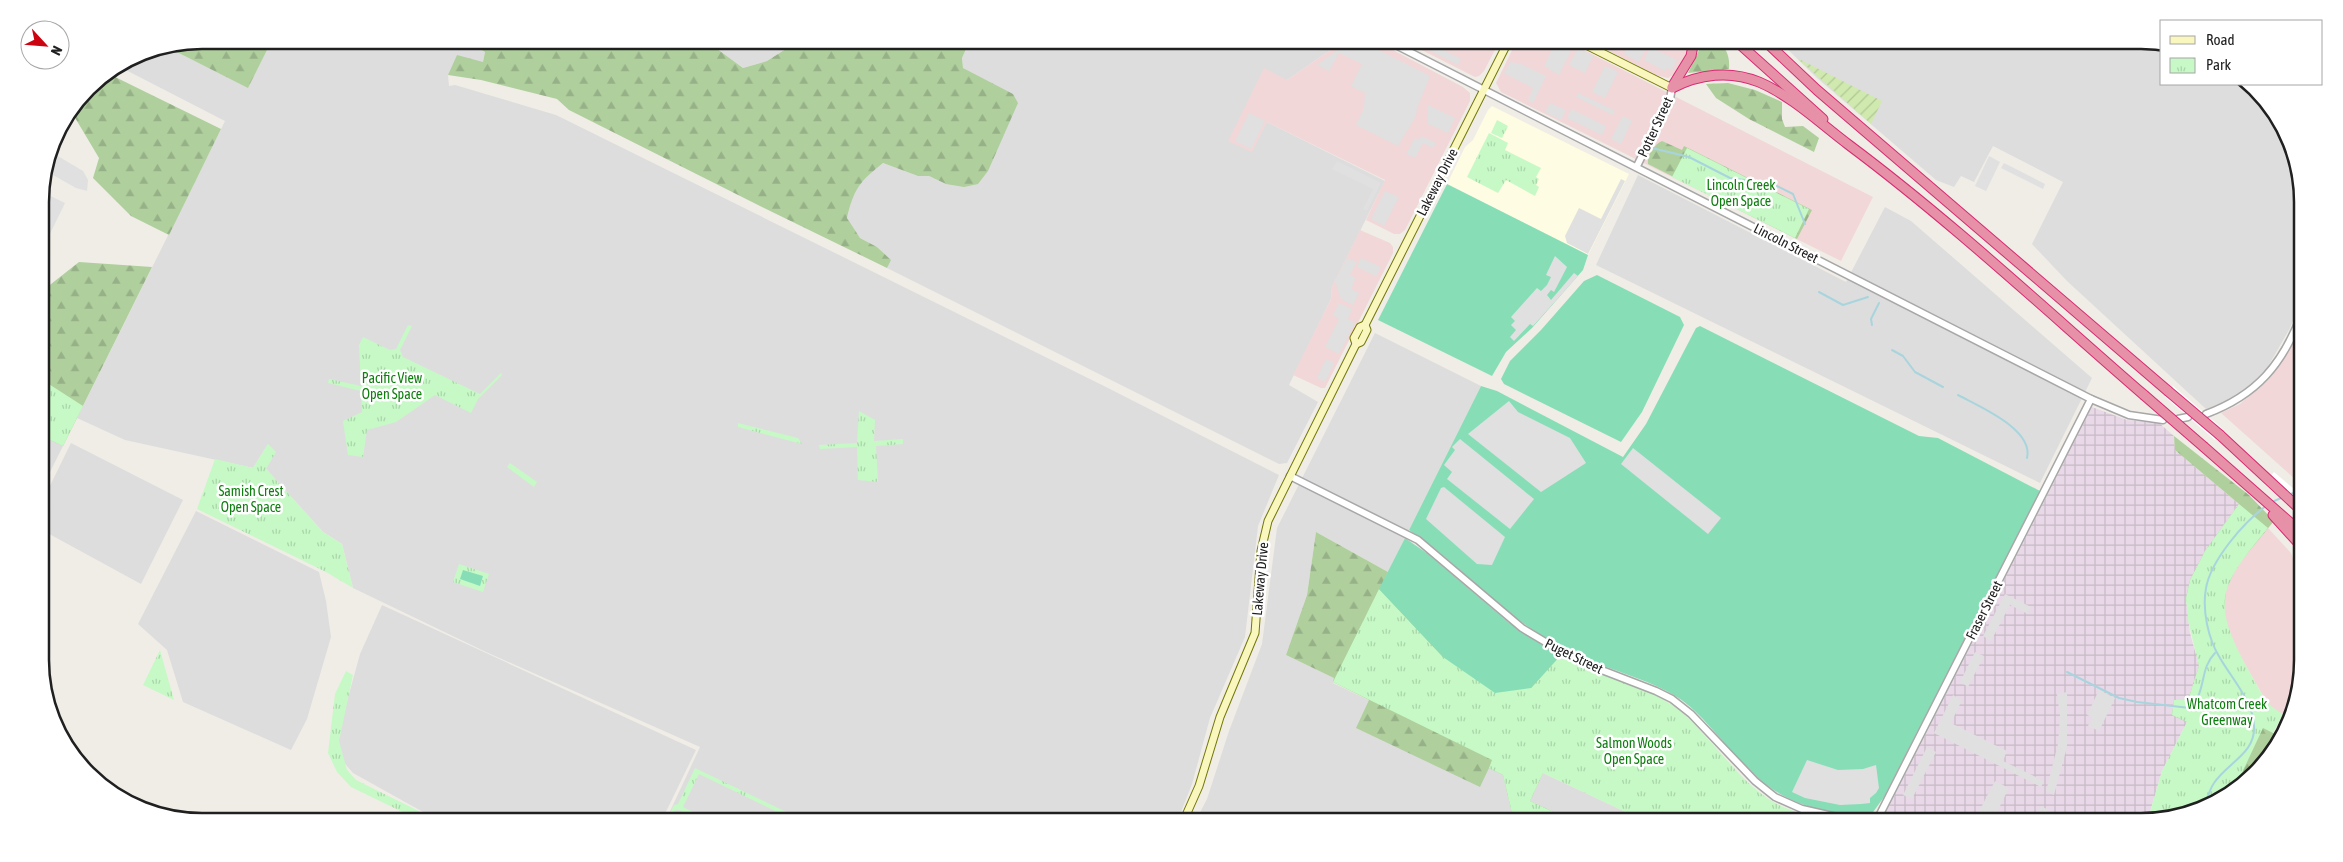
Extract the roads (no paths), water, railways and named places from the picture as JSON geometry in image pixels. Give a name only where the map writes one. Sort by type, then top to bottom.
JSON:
[{"type":"highway","points":[[1672,88],[1691,56],[1692,49]]},
{"type":"highway","points":[[1745,49],[1868,159]]},
{"type":"highway","points":[[1775,49],[1817,90],[2220,435],[2294,504]]},
{"type":"highway","points":[[1672,88],[1688,79],[1721,74],[1758,81],[1782,94],[1904,187],[2204,447],[2294,531]]},
{"type":"highway","points":[[2284,494],[2294,501]]},
{"type":"main road","name":"Lakeway Drive","points":[[1187,813],[1199,786],[1220,717],[1253,640],[1258,615],[1263,540],[1268,520],[1356,344],[1361,342],[1367,330],[1365,325],[1504,49]]},
{"type":"main road","points":[[1594,49],[1672,88]]},
{"type":"street","name":"Lincoln Street","points":[[1404,49],[1637,166],[2091,399],[2129,415],[2163,420]]},
{"type":"street","name":"Potter Street","points":[[1637,166],[1670,100],[1672,88]]},
{"type":"street","points":[[2206,414],[2238,401],[2260,384],[2284,350],[2294,329]]},
{"type":"street","name":"Fraser Street","points":[[1881,813],[2091,399]]},
{"type":"street","points":[[2178,419],[2188,418]]},
{"type":"street","name":"Puget Street","points":[[1290,476],[1418,540],[1522,628],[1552,646],[1581,662],[1672,699],[1691,714],[1755,781],[1775,797],[1802,809],[1820,813]]},
{"type":"waterway","points":[[1652,148],[1689,157],[1730,178],[1773,184],[1793,194],[1805,224]]},
{"type":"waterway","points":[[1819,292],[1843,305],[1868,297]]},
{"type":"waterway","points":[[1872,325],[1871,319],[1879,303]]},
{"type":"waterway","points":[[1892,350],[1903,356],[1915,372],[1943,387]]},
{"type":"waterway","points":[[1958,395],[1990,412],[2014,428],[2022,437],[2027,447],[2027,458]]},
{"type":"waterway","points":[[2288,495],[2294,493]]},
{"type":"waterway","points":[[2272,502],[2281,498]]},
{"type":"waterway","points":[[2207,798],[2214,783],[2246,751],[2253,735],[2254,726],[2253,717],[2246,699],[2212,642],[2207,624],[2206,588],[2209,577],[2221,554],[2248,522],[2266,506]]},
{"type":"waterway","points":[[2067,672],[2119,698],[2190,708],[2199,694],[2207,666],[2215,653]]},
{"type":"park label","name":"Lincoln Creek Open Space","points":[[1741,194]]},
{"type":"park label","name":"Pacific View Open Space","points":[[392,386]]},
{"type":"park label","name":"Samish Crest Open Space","points":[[251,500]]},
{"type":"park label","name":"Whatcom Creek Greenway","points":[[2227,712]]},
{"type":"park label","name":"Salmon Woods Open Space","points":[[1634,752]]}]
